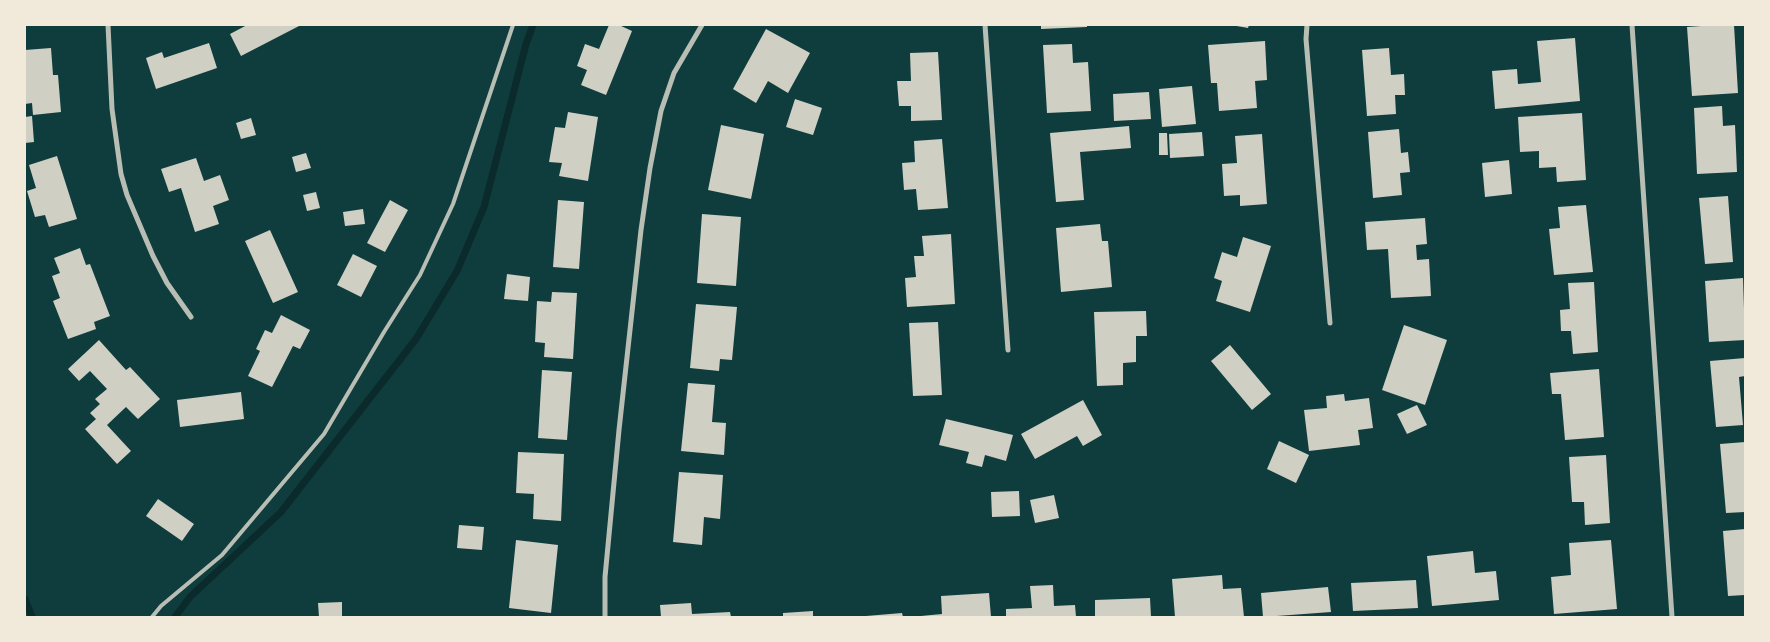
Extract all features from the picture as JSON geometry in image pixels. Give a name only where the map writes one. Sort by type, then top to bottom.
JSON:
[{"type":"street","points":[[108,25],[112,109],[121,174],[127,195],[153,256],[167,283],[191,317]]},
{"type":"street","points":[[605,617],[605,577],[619,430],[641,230],[650,168],[661,111],[674,73],[702,25]]},
{"type":"street","points":[[986,25],[1008,350]]},
{"type":"street","points":[[1307,25],[1306,38],[1330,323]]},
{"type":"street","points":[[1632,25],[1672,617]]},
{"type":"lane","points":[[152,617],[161,606],[222,555],[324,434],[420,275],[453,204],[513,25]]},
{"type":"building","points":[[247,25],[301,25],[241,56],[230,34]]},
{"type":"building","points":[[609,25],[619,25],[632,31],[606,95],[581,85],[587,70],[577,66],[585,44],[599,49]]},
{"type":"building","points":[[1041,25],[1087,25],[1087,27],[1041,29]]},
{"type":"building","points":[[1231,25],[1249,25],[1248,28]]},
{"type":"building","points":[[1734,25],[1738,93],[1692,96],[1687,27]]},
{"type":"building","points":[[766,29],[810,53],[788,93],[768,81],[756,103],[733,89]]},
{"type":"building","points":[[1575,38],[1580,101],[1495,109],[1492,71],[1517,69],[1518,84],[1541,82],[1537,41]]},
{"type":"building","points":[[1265,41],[1267,80],[1255,81],[1257,108],[1219,111],[1217,83],[1211,83],[1208,45]]},
{"type":"building","points":[[209,43],[217,68],[156,89],[146,58],[162,52],[164,58]]},
{"type":"building","points":[[1072,44],[1073,63],[1088,62],[1091,111],[1047,113],[1043,45]]},
{"type":"building","points":[[51,48],[53,75],[58,75],[61,112],[33,115],[32,103],[25,104],[25,50]]},
{"type":"building","points":[[1389,48],[1391,75],[1404,74],[1405,95],[1395,95],[1396,114],[1367,116],[1362,50]]},
{"type":"building","points":[[938,52],[942,120],[911,121],[911,106],[899,106],[897,81],[911,81],[910,53]]},
{"type":"building","points":[[1192,86],[1196,124],[1162,127],[1159,89]]},
{"type":"building","points":[[1149,92],[1151,119],[1114,121],[1113,94]]},
{"type":"building","points":[[795,99],[822,108],[813,135],[786,127]]},
{"type":"building","points":[[1722,106],[1723,126],[1735,125],[1737,172],[1697,174],[1694,108]]},
{"type":"building","points":[[568,112],[598,117],[588,181],[559,176],[562,163],[549,162],[555,127],[565,128]]},
{"type":"building","points":[[1582,113],[1586,180],[1557,182],[1556,167],[1539,168],[1539,151],[1520,152],[1518,117]]},
{"type":"building","points":[[32,116],[34,142],[25,143],[25,117]]},
{"type":"building","points":[[251,118],[256,135],[241,139],[236,123]]},
{"type":"building","points":[[721,125],[764,134],[751,199],[708,190]]},
{"type":"building","points":[[1129,126],[1131,148],[1080,152],[1084,200],[1056,202],[1050,133]]},
{"type":"building","points":[[1399,129],[1401,153],[1408,152],[1410,172],[1400,173],[1402,195],[1373,198],[1368,132]]},
{"type":"building","points":[[1202,132],[1204,156],[1170,158],[1169,134]]},
{"type":"building","points":[[1159,133],[1167,133],[1168,155],[1159,155]]},
{"type":"building","points":[[1262,134],[1267,204],[1240,206],[1240,195],[1224,196],[1222,164],[1237,163],[1235,136]]},
{"type":"building","points":[[942,139],[948,208],[918,210],[916,189],[904,190],[902,163],[915,162],[914,141]]},
{"type":"building","points":[[306,153],[311,168],[296,172],[292,157]]},
{"type":"building","points":[[57,156],[77,219],[49,227],[45,215],[35,217],[27,191],[36,188],[29,165]]},
{"type":"building","points":[[196,158],[204,181],[220,175],[229,200],[213,206],[219,224],[195,232],[181,188],[169,192],[161,169]]},
{"type":"building","points":[[1509,160],[1512,194],[1485,197],[1482,163]]},
{"type":"building","points":[[316,192],[320,208],[307,211],[303,195]]},
{"type":"building","points":[[1728,196],[1733,262],[1705,264],[1699,198]]},
{"type":"building","points":[[390,200],[408,210],[385,252],[367,243]]},
{"type":"building","points":[[558,200],[584,202],[579,269],[553,267]]},
{"type":"building","points":[[1586,205],[1593,272],[1554,275],[1549,229],[1560,228],[1558,207]]},
{"type":"building","points":[[363,209],[365,224],[345,226],[343,212]]},
{"type":"building","points":[[702,214],[741,217],[736,286],[697,283]]},
{"type":"building","points":[[1425,218],[1427,244],[1416,245],[1417,260],[1429,259],[1431,296],[1391,298],[1388,249],[1367,250],[1365,222]]},
{"type":"building","points":[[1100,224],[1102,241],[1108,241],[1112,287],[1061,292],[1056,228]]},
{"type":"building","points":[[270,230],[298,292],[273,303],[245,241]]},
{"type":"building","points":[[951,234],[955,304],[907,307],[905,278],[916,277],[914,256],[924,256],[922,236]]},
{"type":"building","points":[[1243,237],[1271,246],[1250,312],[1216,301],[1222,281],[1214,278],[1222,252],[1237,257]]},
{"type":"building","points":[[80,248],[86,265],[90,264],[110,316],[94,322],[96,329],[68,339],[53,301],[60,298],[52,276],[60,273],[54,258]]},
{"type":"building","points":[[353,254],[377,266],[361,297],[337,285]]},
{"type":"building","points":[[507,274],[530,277],[528,301],[504,299]]},
{"type":"building","points":[[1743,278],[1745,340],[1709,342],[1705,281]]},
{"type":"building","points":[[1594,282],[1598,352],[1573,354],[1571,331],[1561,331],[1560,310],[1570,309],[1568,283]]},
{"type":"building","points":[[552,292],[577,293],[573,359],[544,357],[545,343],[535,342],[537,301],[551,302]]},
{"type":"building","points":[[696,304],[737,307],[732,360],[720,359],[719,371],[690,368]]},
{"type":"building","points":[[1146,311],[1147,336],[1136,336],[1136,362],[1123,363],[1123,385],[1097,386],[1094,312]]},
{"type":"building","points":[[281,315],[310,330],[300,349],[293,346],[272,387],[248,376],[260,351],[256,349],[265,330],[272,333]]},
{"type":"building","points":[[938,322],[942,395],[913,396],[909,323]]},
{"type":"building","points":[[1404,325],[1447,340],[1425,405],[1382,390]]},
{"type":"building","points":[[99,340],[126,370],[130,367],[160,399],[138,419],[126,407],[107,425],[131,451],[117,464],[85,429],[96,419],[90,413],[100,404],[95,399],[107,389],[90,371],[79,381],[68,369]]},
{"type":"building","points":[[1230,345],[1271,394],[1252,410],[1211,361]]},
{"type":"building","points":[[1745,358],[1745,376],[1739,377],[1743,425],[1716,427],[1710,361]]},
{"type":"building","points":[[1599,369],[1604,437],[1565,440],[1561,394],[1552,394],[1550,373]]},
{"type":"building","points":[[542,370],[572,372],[567,440],[538,438]]},
{"type":"building","points":[[688,383],[715,385],[712,422],[726,423],[724,455],[681,451]]},
{"type":"building","points":[[241,392],[244,419],[180,427],[177,400]]},
{"type":"building","points":[[1344,394],[1345,401],[1369,398],[1373,428],[1358,430],[1360,445],[1309,451],[1304,410],[1327,408],[1326,396]]},
{"type":"building","points":[[1083,400],[1102,435],[1083,446],[1077,436],[1035,459],[1021,434]]},
{"type":"building","points":[[1417,405],[1427,425],[1407,434],[1397,414]]},
{"type":"building","points":[[946,419],[1013,435],[1006,461],[985,455],[982,467],[966,463],[969,452],[939,445]]},
{"type":"building","points":[[1279,441],[1309,455],[1296,483],[1267,469]]},
{"type":"building","points":[[1745,442],[1745,512],[1726,513],[1720,444]]},
{"type":"building","points":[[518,452],[564,454],[561,521],[533,519],[534,494],[516,493]]},
{"type":"building","points":[[1606,455],[1610,523],[1585,525],[1584,502],[1572,502],[1569,457]]},
{"type":"building","points":[[679,472],[723,475],[720,519],[704,517],[702,545],[673,542]]},
{"type":"building","points":[[1019,491],[1020,516],[992,517],[991,492]]},
{"type":"building","points":[[1054,495],[1059,518],[1035,523],[1030,500]]},
{"type":"building","points":[[158,499],[194,524],[182,541],[146,516]]},
{"type":"building","points":[[459,525],[484,527],[482,550],[457,548]]},
{"type":"building","points":[[1745,529],[1745,595],[1728,596],[1723,531]]},
{"type":"building","points":[[516,540],[558,545],[551,613],[509,608]]},
{"type":"building","points":[[1611,540],[1617,609],[1554,614],[1551,577],[1571,575],[1569,543]]},
{"type":"building","points":[[1473,551],[1475,573],[1496,571],[1499,600],[1432,606],[1427,556]]},
{"type":"building","points":[[1222,575],[1223,589],[1241,588],[1244,617],[1175,617],[1172,579]]},
{"type":"building","points":[[1416,580],[1418,608],[1353,611],[1351,583]]},
{"type":"building","points":[[1053,585],[1054,606],[1075,605],[1076,617],[1006,617],[1006,609],[1032,608],[1030,586]]},
{"type":"building","points":[[1328,587],[1331,612],[1263,617],[1261,593]]},
{"type":"building","points":[[989,593],[991,617],[921,617],[942,614],[941,596]]},
{"type":"building","points":[[1150,598],[1151,617],[1095,617],[1095,600]]},
{"type":"building","points":[[342,602],[342,617],[319,617],[318,603]]},
{"type":"building","points":[[691,603],[692,614],[730,612],[731,617],[661,617],[660,605]]},
{"type":"building","points":[[813,611],[813,617],[783,617],[783,613]]},
{"type":"building","points":[[902,613],[903,617],[866,617],[866,616]]},
{"type":"waterway","points":[[175,617],[190,597],[281,512],[416,339],[457,271],[484,207],[526,44],[533,25]]},
{"type":"waterway","points":[[25,599],[32,617]]}]
